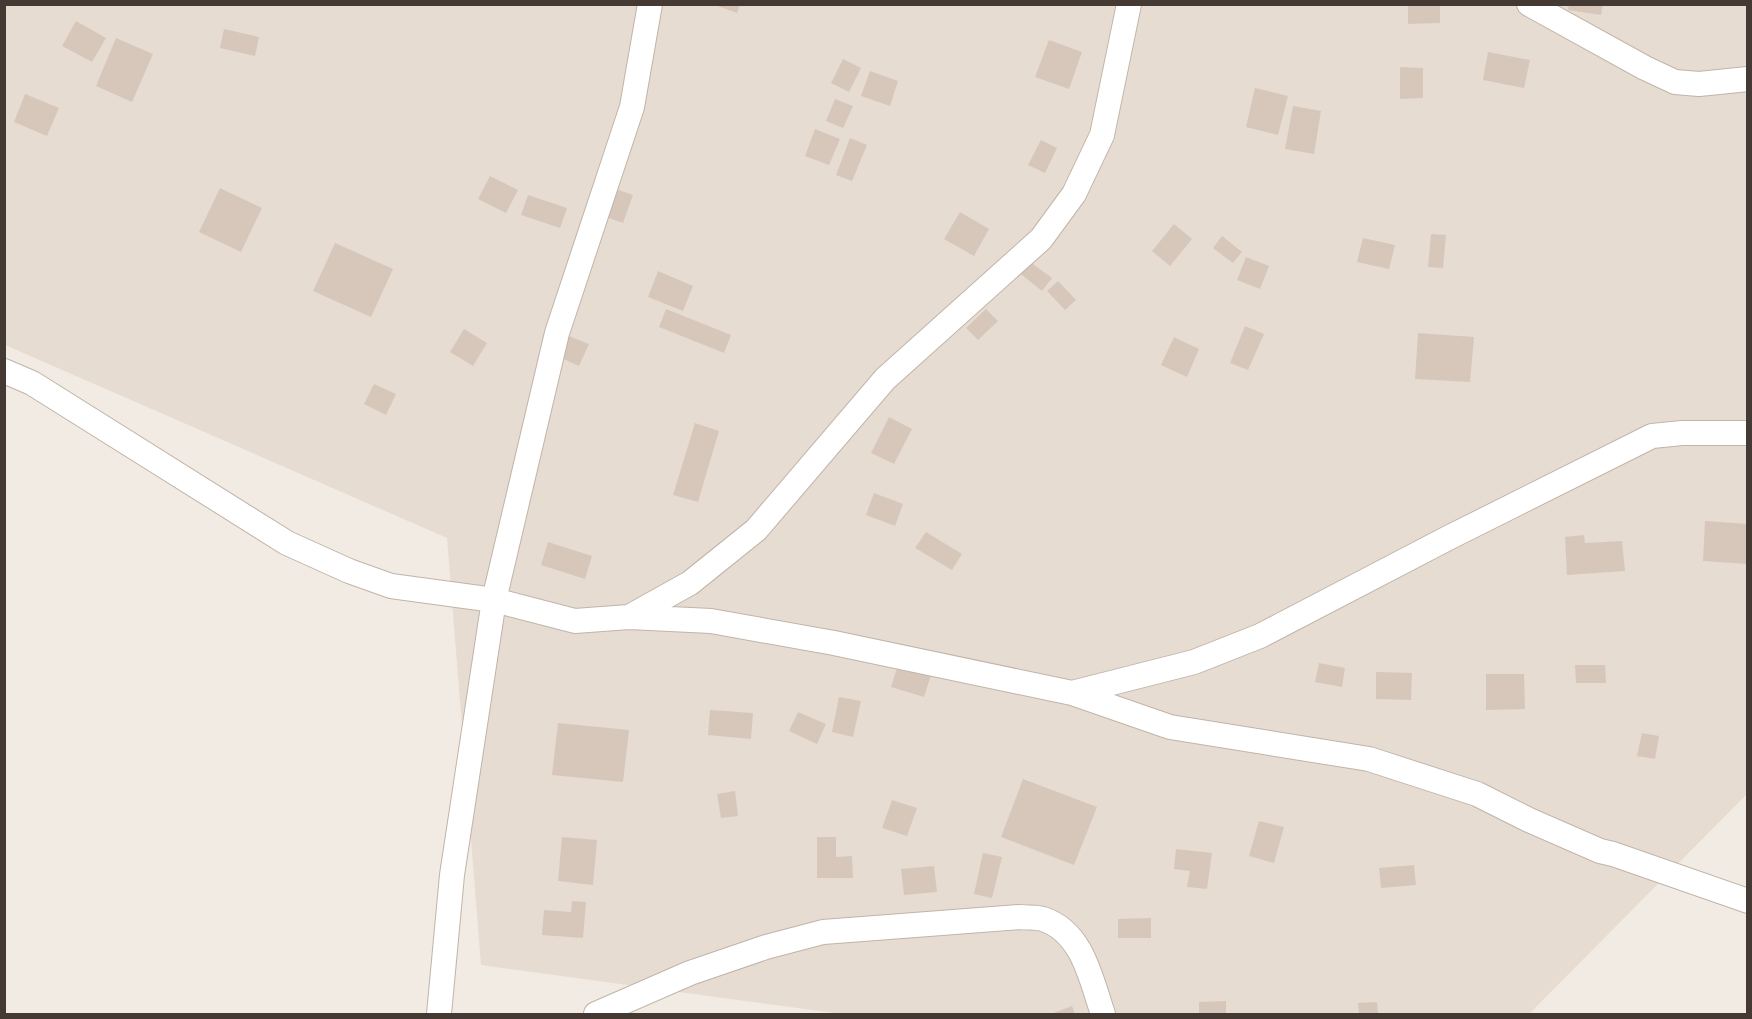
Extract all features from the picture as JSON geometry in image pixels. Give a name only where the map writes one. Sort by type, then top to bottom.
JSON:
[{"type":"street","points":[[439,1014],[452,875],[494,600],[557,333],[632,107],[650,4]]},
{"type":"street","points":[[629,617],[690,583],[756,530],[885,379],[1041,239],[1074,194],[1102,135],[1129,4]]},
{"type":"street","points":[[1529,4],[1675,82],[1699,84],[1748,79]]},
{"type":"street","points":[[4,371],[32,383],[287,543],[348,571],[391,586],[494,600],[575,621],[629,617],[711,621],[834,643],[1072,693],[1170,727],[1369,759],[1478,794],[1529,820],[1600,851],[1748,901]]},
{"type":"street","points":[[1072,693],[1194,662],[1260,636],[1461,531],[1652,436],[1682,433],[1748,433]]},
{"type":"street","points":[[596,1014],[690,974],[766,947],[822,932],[1020,917],[1043,919],[1063,930],[1080,949],[1103,1014]]},
{"type":"shaded area","points":[[5,5],[1747,5],[1747,794],[1529,1014],[842,1014],[481,965],[447,538],[5,345]]},
{"type":"building","points":[[712,4],[740,4],[737,13]]},
{"type":"building","points":[[1408,4],[1440,4],[1440,23],[1408,24]]},
{"type":"building","points":[[1569,4],[1603,4],[1601,15],[1568,10]]},
{"type":"building","points":[[76,21],[106,38],[92,62],[62,46]]},
{"type":"building","points":[[224,29],[259,37],[255,56],[220,48]]},
{"type":"building","points":[[116,38],[153,54],[132,102],[96,86]]},
{"type":"building","points":[[1049,40],[1082,52],[1069,89],[1035,77]]},
{"type":"building","points":[[1488,52],[1530,60],[1524,88],[1483,80]]},
{"type":"building","points":[[843,59],[861,68],[849,92],[831,83]]},
{"type":"building","points":[[1400,67],[1423,68],[1423,98],[1400,99]]},
{"type":"building","points":[[870,71],[898,81],[890,106],[861,96]]},
{"type":"building","points":[[1255,88],[1288,96],[1278,135],[1246,127]]},
{"type":"building","points":[[25,94],[59,108],[47,136],[14,122]]},
{"type":"building","points":[[835,99],[853,106],[843,128],[826,121]]},
{"type":"building","points":[[1293,106],[1321,111],[1314,154],[1285,149]]},
{"type":"building","points":[[815,129],[840,139],[829,165],[805,156]]},
{"type":"building","points":[[850,138],[867,145],[852,181],[836,175]]},
{"type":"building","points":[[1041,140],[1057,148],[1045,173],[1028,165]]},
{"type":"building","points":[[490,176],[518,190],[506,213],[478,199]]},
{"type":"building","points":[[220,188],[262,208],[241,252],[199,232]]},
{"type":"building","points":[[616,189],[633,195],[623,223],[606,217]]},
{"type":"building","points":[[528,195],[567,208],[560,228],[521,215]]},
{"type":"building","points":[[960,212],[989,229],[974,256],[944,239]]},
{"type":"building","points":[[1174,224],[1192,239],[1170,266],[1152,251]]},
{"type":"building","points":[[1431,234],[1446,235],[1443,268],[1428,267]]},
{"type":"building","points":[[1222,236],[1242,252],[1233,263],[1213,248]]},
{"type":"building","points":[[1363,238],[1395,245],[1389,269],[1357,262]]},
{"type":"building","points":[[335,243],[393,269],[371,317],[313,291]]},
{"type":"building","points":[[1246,257],[1269,266],[1260,289],[1237,280]]},
{"type":"building","points":[[1026,259],[1052,278],[1042,291],[1017,271]]},
{"type":"building","points":[[658,271],[693,286],[683,311],[648,297]]},
{"type":"building","points":[[1058,281],[1076,300],[1065,310],[1047,291]]},
{"type":"building","points":[[666,309],[731,335],[724,353],[659,327]]},
{"type":"building","points":[[986,309],[998,321],[978,340],[966,328]]},
{"type":"building","points":[[1245,326],[1264,334],[1248,370],[1230,363]]},
{"type":"building","points":[[464,329],[487,343],[473,366],[450,352]]},
{"type":"building","points":[[1418,333],[1474,337],[1470,382],[1415,379]]},
{"type":"building","points":[[566,335],[589,344],[579,366],[557,356]]},
{"type":"building","points":[[1174,337],[1199,349],[1187,377],[1161,365]]},
{"type":"building","points":[[374,384],[396,394],[386,415],[364,404]]},
{"type":"building","points":[[889,417],[912,429],[894,464],[871,453]]},
{"type":"building","points":[[695,423],[719,431],[698,502],[673,495]]},
{"type":"building","points":[[874,493],[903,504],[895,526],[866,515]]},
{"type":"building","points":[[1705,521],[1748,524],[1748,564],[1703,561]]},
{"type":"building","points":[[926,532],[962,554],[952,570],[915,548]]},
{"type":"building","points":[[1584,535],[1585,543],[1622,541],[1625,571],[1567,575],[1565,537]]},
{"type":"building","points":[[548,542],[592,556],[585,579],[541,565]]},
{"type":"building","points":[[1319,663],[1345,668],[1342,687],[1315,682]]},
{"type":"building","points":[[898,665],[931,675],[924,697],[891,687]]},
{"type":"building","points":[[1575,665],[1605,665],[1606,683],[1576,683]]},
{"type":"building","points":[[1376,672],[1412,673],[1411,700],[1376,699]]},
{"type":"building","points":[[1486,674],[1524,674],[1525,709],[1486,710]]},
{"type":"building","points":[[839,697],[861,701],[853,737],[832,732]]},
{"type":"building","points":[[710,710],[753,713],[751,739],[708,735]]},
{"type":"building","points":[[798,712],[826,724],[817,744],[789,731]]},
{"type":"building","points":[[558,723],[629,730],[623,782],[552,775]]},
{"type":"building","points":[[1642,733],[1659,736],[1655,759],[1637,756]]},
{"type":"building","points":[[1023,779],[1097,807],[1074,865],[1001,837]]},
{"type":"building","points":[[735,791],[738,816],[721,818],[717,794]]},
{"type":"building","points":[[892,800],[917,808],[907,836],[882,828]]},
{"type":"building","points":[[1259,821],[1284,827],[1274,863],[1249,856]]},
{"type":"building","points":[[562,837],[597,840],[593,885],[558,881]]},
{"type":"building","points":[[817,837],[836,837],[836,857],[852,856],[853,878],[817,878]]},
{"type":"building","points":[[1176,849],[1212,853],[1207,889],[1187,887],[1190,871],[1174,869]]},
{"type":"building","points":[[983,853],[1002,857],[992,898],[974,894]]},
{"type":"building","points":[[1414,865],[1416,885],[1381,888],[1379,868]]},
{"type":"building","points":[[934,866],[937,892],[904,895],[901,869]]},
{"type":"building","points":[[572,901],[586,902],[583,938],[542,935],[544,910],[571,912]]},
{"type":"building","points":[[1151,918],[1151,938],[1118,938],[1118,919]]},
{"type":"building","points":[[1226,1001],[1226,1014],[1199,1014],[1199,1002]]},
{"type":"building","points":[[1377,1002],[1378,1014],[1359,1014],[1358,1003]]},
{"type":"building","points":[[1072,1006],[1075,1014],[1051,1014]]}]
